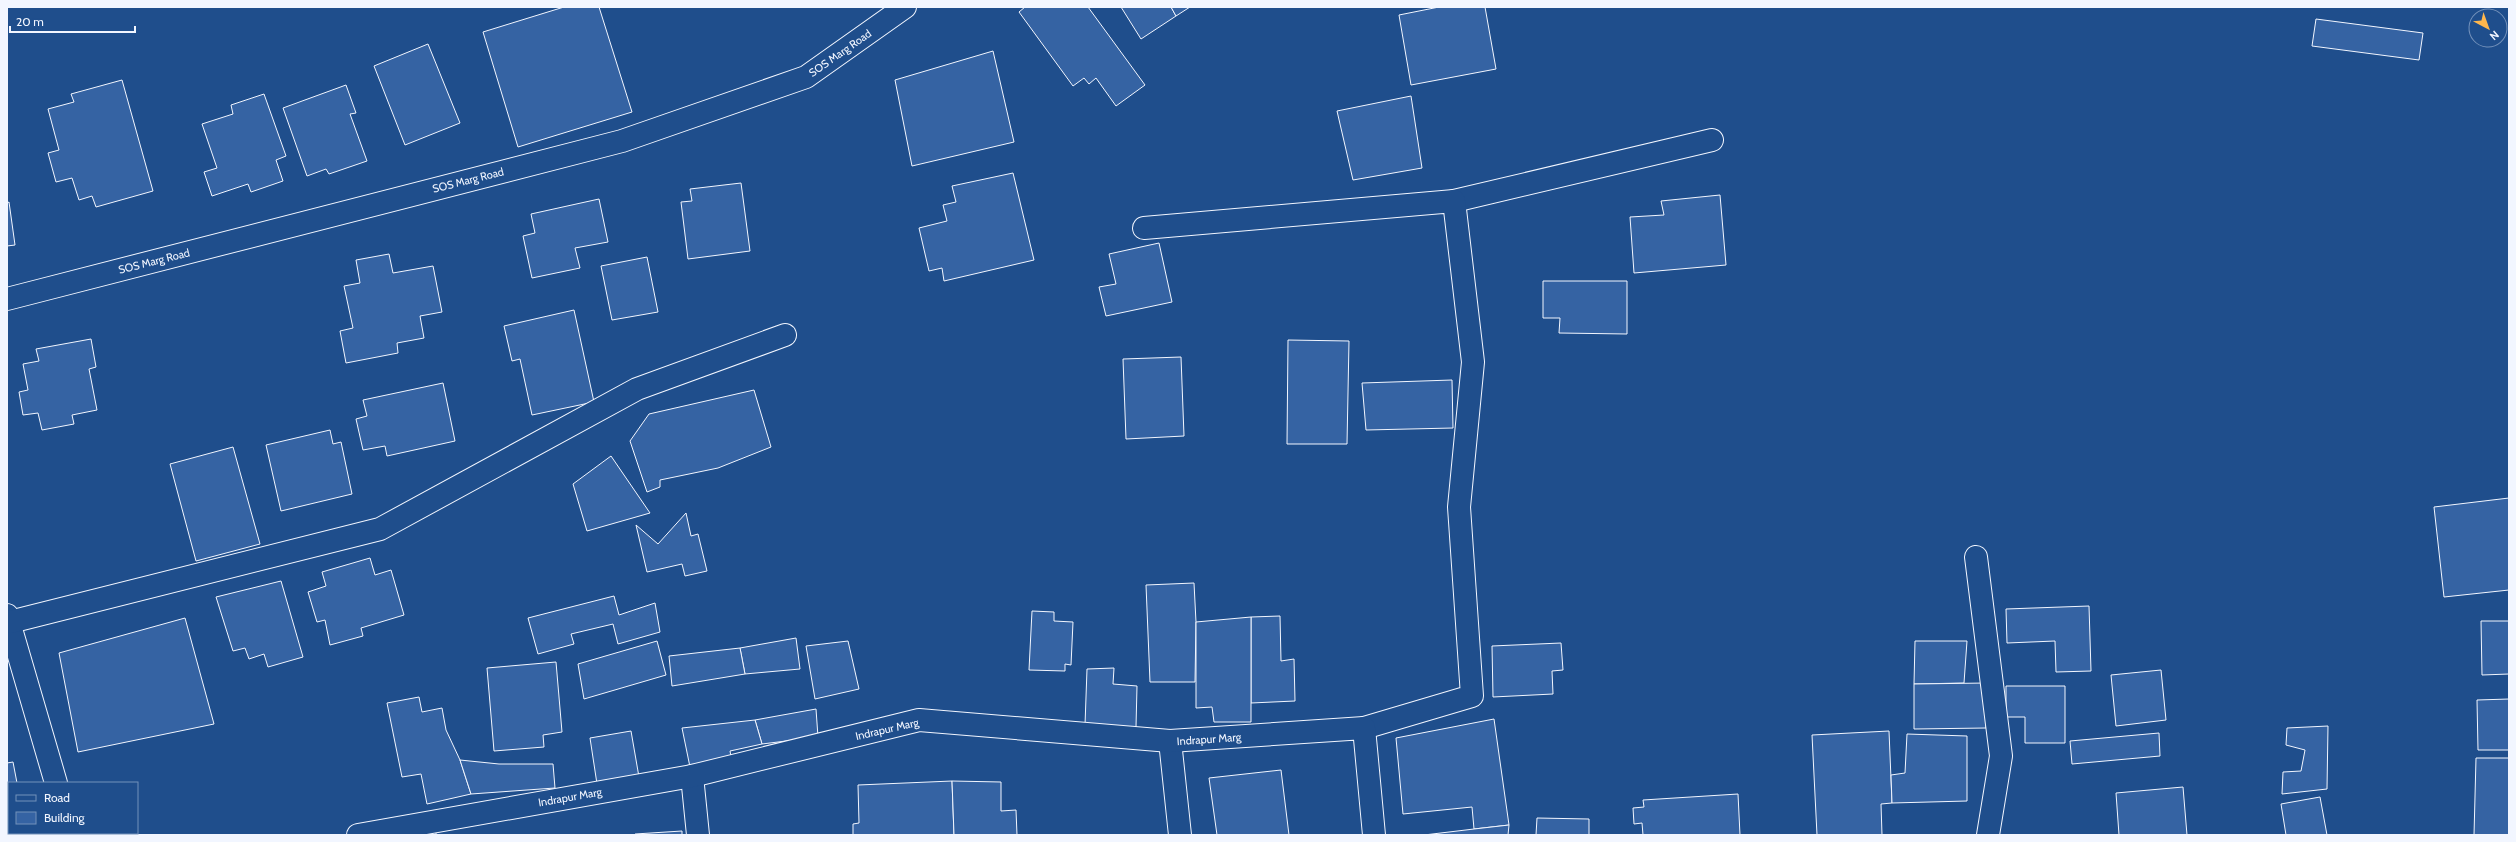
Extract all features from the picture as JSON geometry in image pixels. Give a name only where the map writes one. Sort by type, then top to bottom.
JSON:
[{"type":"street","name":"SOS Marg Road","points":[[7,298],[622,141],[806,77],[905,7]]},
{"type":"street","points":[[1144,228],[1454,201],[1712,140]]},
{"type":"street","name":"Indrapur Marg","points":[[358,835],[692,776],[919,720],[1170,741],[1364,728],[1472,696],[1459,508],[1473,362],[1454,201]]},
{"type":"street","points":[[56,782],[9,618],[380,529],[637,389],[785,335]]},
{"type":"street","points":[[1976,557],[2001,756],[1988,835]]},
{"type":"street","points":[[1364,728],[1374,835]]},
{"type":"street","points":[[1170,741],[1180,835]]},
{"type":"street","points":[[692,776],[698,835]]},
{"type":"building","points":[[564,7],[599,7],[632,112],[518,147],[483,32]]},
{"type":"building","points":[[1025,7],[1088,7],[1145,85],[1116,106],[1096,78],[1089,84],[1084,78],[1073,86],[1019,12]]},
{"type":"building","points":[[1121,7],[1171,7],[1176,16],[1141,39]]},
{"type":"building","points":[[1171,7],[1190,7],[1176,16]]},
{"type":"building","points":[[1439,7],[1485,7],[1496,69],[1411,85],[1399,15]]},
{"type":"building","points":[[2316,19],[2423,33],[2419,60],[2312,46]]},
{"type":"building","points":[[428,44],[460,123],[405,145],[374,66]]},
{"type":"building","points":[[993,51],[1014,142],[912,166],[895,80]]},
{"type":"building","points":[[122,80],[153,191],[96,207],[92,196],[79,200],[72,178],[56,182],[48,153],[59,150],[48,109],[74,102],[71,94]]},
{"type":"building","points":[[346,85],[356,113],[350,114],[367,161],[329,174],[326,169],[307,176],[283,108]]},
{"type":"building","points":[[264,94],[286,156],[276,160],[283,181],[251,192],[248,184],[212,196],[204,172],[217,168],[202,124],[233,114],[231,105]]},
{"type":"building","points":[[1411,96],[1422,168],[1353,180],[1337,111]]},
{"type":"building","points":[[1013,173],[1034,260],[944,281],[942,268],[929,271],[919,228],[947,221],[943,205],[956,202],[952,186]]},
{"type":"building","points":[[741,183],[750,251],[688,259],[681,202],[692,201],[690,189]]},
{"type":"building","points":[[1720,195],[1726,265],[1634,273],[1630,217],[1664,215],[1661,201]]},
{"type":"building","points":[[599,199],[608,242],[575,248],[580,268],[532,278],[523,236],[535,233],[531,214]]},
{"type":"building","points":[[9,202],[15,245],[7,246],[7,203]]},
{"type":"building","points":[[1159,243],[1172,302],[1106,316],[1099,287],[1116,284],[1109,254]]},
{"type":"building","points":[[389,254],[393,273],[433,266],[442,312],[420,316],[424,338],[397,343],[398,353],[346,363],[340,331],[353,328],[344,286],[360,283],[356,260]]},
{"type":"building","points":[[647,257],[658,312],[612,320],[601,266]]},
{"type":"building","points":[[1543,281],[1627,281],[1627,334],[1559,333],[1560,318],[1543,318]]},
{"type":"building","points":[[574,310],[594,402],[532,415],[520,359],[512,361],[504,326]]},
{"type":"building","points":[[91,339],[96,367],[89,369],[97,410],[72,415],[74,424],[42,430],[38,413],[23,415],[19,392],[28,390],[23,364],[39,361],[36,349]]},
{"type":"building","points":[[1288,340],[1349,341],[1347,444],[1287,444]]},
{"type":"building","points":[[1181,357],[1184,436],[1126,439],[1123,359]]},
{"type":"building","points":[[1452,380],[1453,428],[1366,430],[1362,383]]},
{"type":"building","points":[[443,383],[455,441],[387,456],[385,446],[363,450],[356,419],[367,416],[363,400]]},
{"type":"building","points":[[754,390],[771,447],[718,468],[660,480],[660,487],[647,492],[630,441],[649,414]]},
{"type":"building","points":[[330,430],[333,444],[341,442],[352,494],[281,511],[266,445]]},
{"type":"building","points":[[233,447],[260,544],[196,561],[170,464]]},
{"type":"building","points":[[611,456],[650,513],[587,531],[573,484]]},
{"type":"building","points":[[2509,498],[2509,590],[2444,597],[2434,507]]},
{"type":"building","points":[[686,513],[691,536],[698,534],[707,571],[685,576],[682,564],[647,572],[636,525],[658,544]]},
{"type":"building","points":[[370,558],[375,575],[391,570],[404,615],[361,628],[363,636],[330,645],[325,620],[317,622],[308,592],[326,586],[322,572]]},
{"type":"building","points":[[281,581],[303,657],[268,667],[264,654],[249,659],[245,648],[233,651],[216,597]]},
{"type":"building","points":[[1194,583],[1196,622],[1195,682],[1150,682],[1146,585]]},
{"type":"building","points":[[614,596],[619,615],[655,603],[660,632],[618,644],[613,624],[571,634],[574,644],[538,654],[528,618]]},
{"type":"building","points":[[2089,606],[2091,671],[2056,672],[2055,641],[2007,643],[2006,609]]},
{"type":"building","points":[[1032,611],[1054,612],[1054,621],[1073,622],[1071,665],[1065,664],[1065,671],[1029,670]]},
{"type":"building","points":[[1280,616],[1281,661],[1294,659],[1295,701],[1251,703],[1251,617]]},
{"type":"building","points":[[1251,617],[1251,722],[1214,722],[1212,707],[1196,708],[1196,622]]},
{"type":"building","points":[[185,618],[214,724],[78,752],[59,653]]},
{"type":"building","points":[[2481,621],[2509,621],[2509,674],[2482,675]]},
{"type":"building","points":[[796,638],[800,669],[745,674],[740,648]]},
{"type":"building","points":[[657,641],[666,675],[584,699],[578,664]]},
{"type":"building","points":[[848,641],[859,689],[815,699],[806,646]]},
{"type":"building","points":[[1915,641],[1967,641],[1964,683],[1914,684]]},
{"type":"building","points":[[1561,643],[1563,670],[1552,671],[1553,694],[1493,697],[1492,646]]},
{"type":"building","points":[[740,648],[745,674],[672,686],[669,656]]},
{"type":"building","points":[[556,662],[562,732],[543,735],[544,747],[494,751],[487,668]]},
{"type":"building","points":[[1114,668],[1113,684],[1137,686],[1136,727],[1085,725],[1087,669]]},
{"type":"building","points":[[2161,670],[2166,720],[2116,726],[2111,675]]},
{"type":"building","points":[[1986,683],[1986,728],[1914,729],[1914,684]]},
{"type":"building","points":[[2006,686],[2065,686],[2065,743],[2025,743],[2025,717],[2006,717]]},
{"type":"building","points":[[419,697],[422,712],[442,708],[446,730],[460,760],[471,794],[427,804],[421,774],[402,777],[387,703]]},
{"type":"building","points":[[2509,699],[2509,750],[2478,750],[2477,700]]},
{"type":"building","points":[[816,709],[818,737],[762,744],[755,720]]},
{"type":"building","points":[[1494,719],[1509,825],[1474,829],[1472,807],[1403,814],[1396,738]]},
{"type":"building","points":[[755,720],[762,744],[730,751],[732,762],[690,767],[682,728]]},
{"type":"building","points":[[2328,726],[2327,789],[2282,794],[2283,772],[2301,771],[2305,750],[2286,745],[2287,728]]},
{"type":"building","points":[[631,731],[639,777],[597,784],[590,738]]},
{"type":"building","points":[[1889,731],[1892,803],[1881,804],[1882,835],[1817,835],[1812,735]]},
{"type":"building","points":[[2159,733],[2160,756],[2072,764],[2070,741]]},
{"type":"building","points":[[1907,734],[1967,736],[1967,801],[1892,803],[1891,775],[1905,773]]},
{"type":"building","points":[[2476,758],[2509,758],[2509,835],[2474,835]]},
{"type":"building","points":[[460,760],[499,764],[553,764],[555,788],[471,794]]},
{"type":"building","points":[[13,762],[17,782],[8,782],[8,834],[28,835],[7,835],[7,763]]},
{"type":"building","points":[[1281,770],[1289,835],[1217,835],[1209,778]]},
{"type":"building","points":[[952,781],[954,835],[853,835],[853,824],[859,823],[858,785]]},
{"type":"building","points":[[952,781],[1001,782],[1001,811],[1016,810],[1017,835],[954,835]]},
{"type":"building","points":[[2183,787],[2187,835],[2119,835],[2116,793]]},
{"type":"building","points":[[1738,794],[1740,835],[1643,835],[1642,823],[1634,824],[1633,808],[1644,807],[1643,800]]},
{"type":"building","points":[[2320,797],[2327,835],[2286,835],[2281,804]]},
{"type":"building","points":[[1537,818],[1589,819],[1589,835],[1536,835]]},
{"type":"building","points":[[1509,825],[1508,835],[1424,835],[1474,829]]},
{"type":"building","points":[[436,831],[436,835],[406,835]]},
{"type":"building","points":[[682,831],[682,835],[635,835],[635,834]]}]
